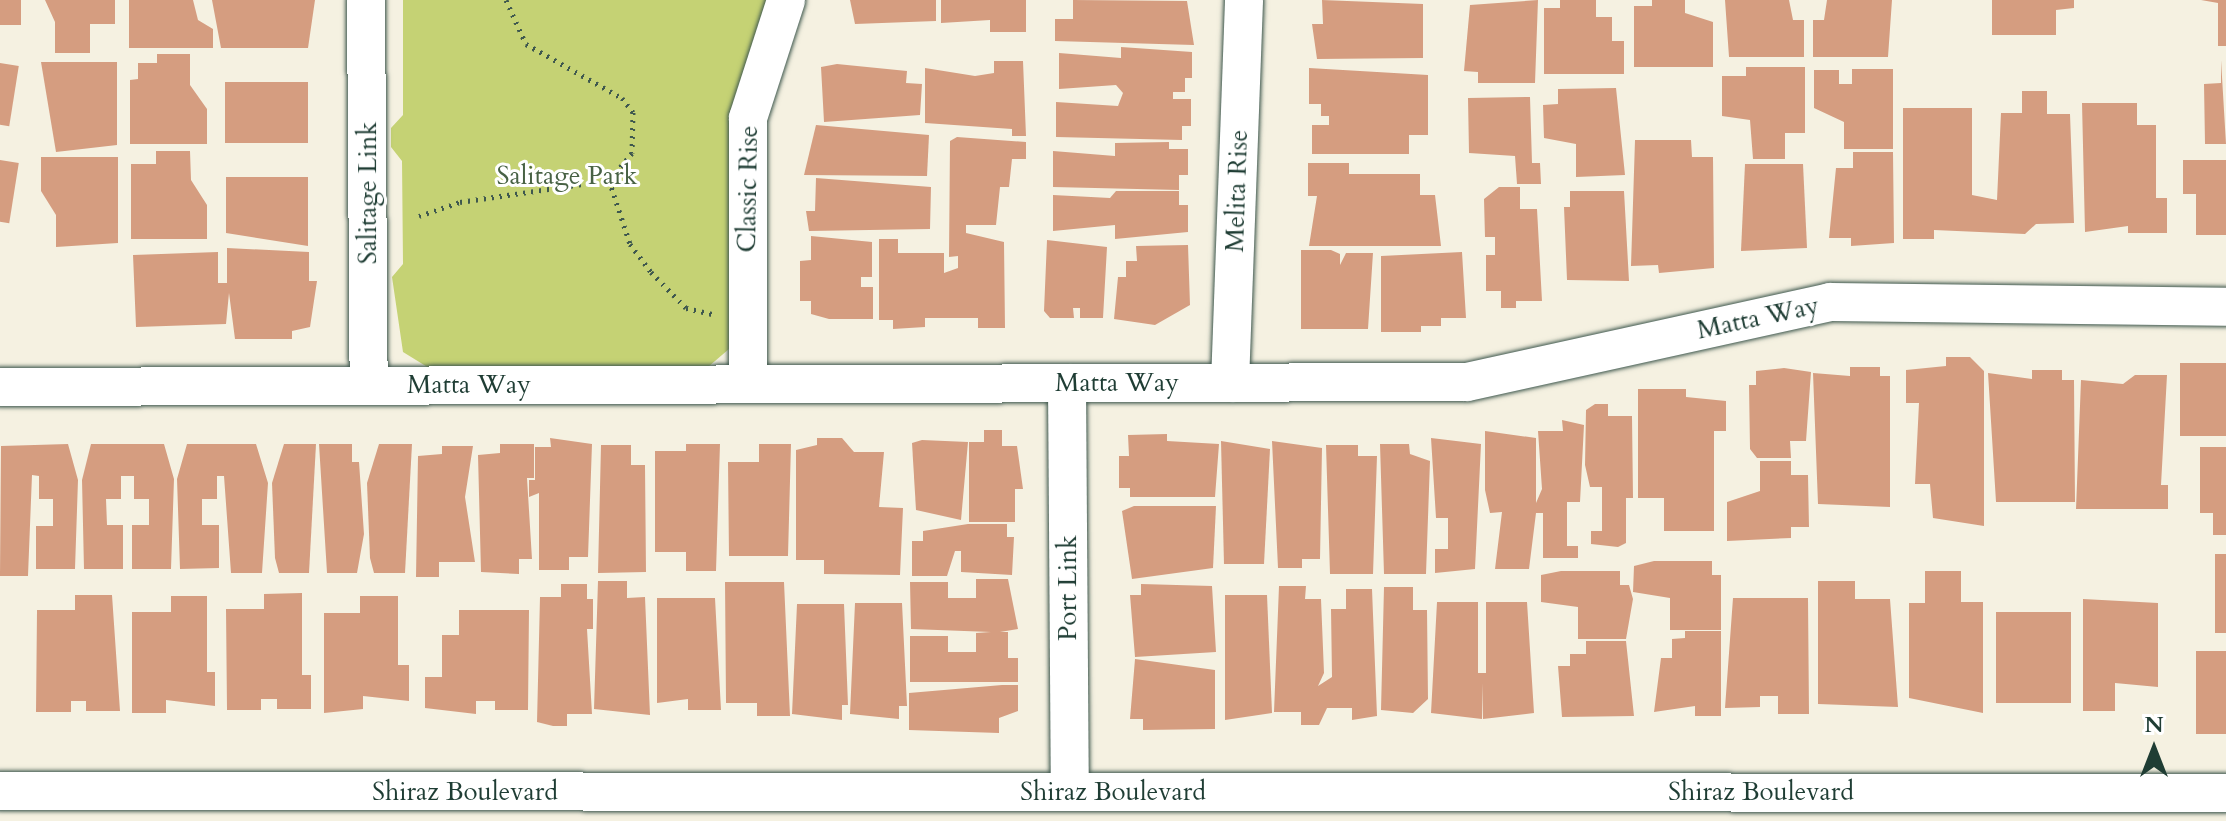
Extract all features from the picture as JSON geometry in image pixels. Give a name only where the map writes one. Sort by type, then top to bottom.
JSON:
[{"type":"street","name":"Salitage Link","points":[[366,0],[369,386]]},
{"type":"street","name":"Classic Rise","points":[[748,384],[748,118],[786,0]]},
{"type":"street","name":"Melita Rise","points":[[1230,383],[1244,0]]},
{"type":"street","name":"Matta Way","points":[[0,387],[1467,382],[1830,302],[2226,307]]},
{"type":"street","name":"Port Link","points":[[1067,383],[1070,792]]},
{"type":"street","name":"Shiraz Boulevard","points":[[0,791],[2226,793]]},
{"type":"path","points":[[419,216],[460,202],[609,180],[632,153],[633,112],[622,98],[526,44],[506,0]]},
{"type":"path","points":[[609,180],[630,244],[651,272],[686,308],[725,316]]},
{"type":"green space","name":"Salitage Park","points":[[403,0],[766,0],[729,349],[708,367],[442,376],[403,352],[392,277],[403,264],[402,161],[391,147],[391,128],[403,115]]},
{"type":"building","points":[[0,0],[21,0],[21,25],[0,25]]},
{"type":"building","points":[[45,0],[115,0],[115,24],[90,24],[90,53],[55,53],[55,22]]},
{"type":"building","points":[[129,0],[193,0],[198,20],[213,29],[213,48],[129,48]]},
{"type":"building","points":[[212,0],[315,0],[308,48],[221,48]]},
{"type":"building","points":[[850,0],[936,0],[936,21],[855,24]]},
{"type":"building","points":[[941,0],[1026,0],[1026,32],[990,32],[990,20],[941,23]]},
{"type":"building","points":[[1073,0],[1187,1],[1194,45],[1055,41],[1055,19],[1073,19]]},
{"type":"building","points":[[1322,0],[1423,4],[1423,58],[1317,59],[1312,24],[1323,24]]},
{"type":"building","points":[[1538,0],[1535,83],[1478,83],[1478,72],[1464,71],[1470,5]]},
{"type":"building","points":[[1560,0],[1596,0],[1596,17],[1612,17],[1612,41],[1624,41],[1624,74],[1544,74],[1544,8],[1560,8]]},
{"type":"building","points":[[1652,0],[1685,0],[1685,13],[1713,22],[1713,67],[1634,67],[1634,6],[1652,6]]},
{"type":"building","points":[[1725,0],[1789,0],[1793,20],[1804,20],[1804,57],[1729,57]]},
{"type":"building","points":[[1827,0],[1892,0],[1888,57],[1813,57],[1813,20],[1824,20]]},
{"type":"building","points":[[1992,0],[2074,0],[2074,8],[2056,10],[2056,35],[1992,35]]},
{"type":"building","points":[[2201,0],[2226,0],[2226,46],[2218,46],[2218,3]]},
{"type":"building","points":[[1121,47],[1192,52],[1192,78],[1185,78],[1185,92],[1173,92],[1173,99],[1191,99],[1191,126],[1182,126],[1182,140],[1056,137],[1056,102],[1118,106],[1123,93],[1116,85],[1059,89],[1059,53],[1121,58]]},
{"type":"building","points":[[157,54],[190,54],[190,85],[207,109],[207,144],[130,144],[130,80],[138,79],[138,63],[157,63]]},
{"type":"building","points":[[2221,60],[2226,144],[2205,144],[2204,84],[2221,83]]},
{"type":"building","points":[[994,61],[1023,61],[1026,136],[1012,136],[1012,129],[925,123],[925,68],[975,76],[994,73]]},
{"type":"building","points":[[41,62],[117,62],[117,145],[56,152]]},
{"type":"building","points":[[0,63],[19,66],[9,126],[0,125]]},
{"type":"building","points":[[837,64],[907,71],[906,83],[922,84],[920,115],[824,122],[821,67]]},
{"type":"building","points":[[1746,67],[1805,67],[1805,133],[1785,133],[1785,159],[1753,159],[1750,120],[1722,116],[1722,76],[1746,76]]},
{"type":"building","points":[[1309,68],[1428,75],[1428,135],[1409,135],[1409,154],[1312,154],[1312,125],[1329,125],[1329,116],[1321,116],[1321,104],[1309,104]]},
{"type":"building","points":[[1852,69],[1893,69],[1893,149],[1844,149],[1844,122],[1814,108],[1814,70],[1839,70],[1839,84],[1852,84]]},
{"type":"building","points":[[225,82],[308,82],[308,143],[225,143]]},
{"type":"building","points":[[1616,88],[1625,175],[1576,177],[1576,144],[1544,138],[1543,105],[1558,104],[1558,89]]},
{"type":"building","points":[[2022,91],[2047,91],[2047,114],[2070,114],[2074,223],[2036,224],[2025,234],[1934,230],[1934,239],[1903,239],[1903,108],[1972,108],[1972,195],[1997,200],[2001,113],[2022,113]]},
{"type":"building","points":[[1530,97],[1532,163],[1540,163],[1541,184],[1517,184],[1515,156],[1469,153],[1468,98]]},
{"type":"building","points":[[2082,103],[2137,103],[2137,125],[2156,125],[2156,198],[2167,198],[2167,233],[2128,233],[2128,226],[2085,232]]},
{"type":"building","points":[[816,125],[929,135],[927,176],[804,175]]},
{"type":"building","points":[[957,137],[1026,142],[1026,159],[1012,159],[1009,187],[1000,187],[996,225],[966,225],[966,233],[1004,242],[1005,328],[978,328],[978,318],[925,318],[925,327],[893,329],[893,320],[879,320],[879,239],[898,239],[898,253],[944,253],[944,273],[958,268],[958,256],[949,257],[950,141]]},
{"type":"building","points":[[1635,140],[1691,140],[1692,157],[1713,157],[1714,268],[1659,273],[1658,265],[1631,266]]},
{"type":"building","points":[[1169,142],[1169,149],[1188,149],[1188,175],[1179,175],[1179,190],[1053,187],[1053,151],[1115,156],[1115,143]]},
{"type":"building","points":[[156,151],[190,151],[191,180],[207,205],[207,239],[131,239],[131,164],[156,164]]},
{"type":"building","points":[[1853,152],[1893,152],[1894,243],[1851,246],[1851,238],[1829,238],[1836,168],[1853,168]]},
{"type":"building","points":[[41,157],[118,157],[118,243],[56,247],[56,215],[41,191]]},
{"type":"building","points":[[0,160],[19,163],[9,223],[0,222]]},
{"type":"building","points":[[2183,160],[2226,160],[2226,235],[2196,235],[2196,194],[2183,194]]},
{"type":"building","points":[[1308,163],[1349,163],[1349,174],[1420,174],[1420,195],[1435,195],[1441,246],[1309,246],[1317,196],[1308,196]]},
{"type":"building","points":[[1745,164],[1803,164],[1807,248],[1741,251]]},
{"type":"building","points":[[226,177],[308,177],[308,246],[226,233]]},
{"type":"building","points":[[816,178],[931,187],[930,229],[809,231],[806,211],[815,211]]},
{"type":"building","points":[[1499,187],[1520,187],[1520,209],[1537,209],[1542,301],[1516,301],[1516,308],[1501,308],[1501,291],[1486,291],[1486,255],[1495,255],[1495,237],[1485,237],[1484,199]]},
{"type":"building","points":[[1116,191],[1179,191],[1179,205],[1188,205],[1188,232],[1115,239],[1115,225],[1053,231],[1053,195],[1110,198]]},
{"type":"building","points":[[1570,191],[1624,191],[1629,281],[1567,280],[1564,207],[1570,207]]},
{"type":"building","points":[[811,236],[872,242],[872,277],[861,277],[861,287],[873,287],[873,319],[829,319],[811,314],[811,301],[800,301],[800,261],[811,260]]},
{"type":"building","points":[[1047,240],[1107,247],[1103,318],[1080,318],[1080,308],[1073,308],[1074,318],[1050,318],[1044,311]]},
{"type":"building","points":[[1188,245],[1190,305],[1155,325],[1114,319],[1118,277],[1126,277],[1126,261],[1137,261],[1136,246]]},
{"type":"building","points":[[227,248],[309,252],[309,281],[317,281],[310,327],[292,331],[292,339],[235,339],[229,293],[226,324],[136,327],[133,255],[218,252],[218,283],[227,283]]},
{"type":"building","points":[[1301,250],[1331,250],[1340,254],[1340,265],[1346,253],[1373,253],[1368,329],[1301,329]]},
{"type":"building","points":[[1462,252],[1466,318],[1441,318],[1441,326],[1421,326],[1421,332],[1381,332],[1381,256]]},
{"type":"building","points":[[1946,357],[1970,357],[1984,371],[1984,526],[1933,518],[1930,484],[1915,484],[1919,403],[1906,403],[1906,370],[1946,366]]},
{"type":"building","points":[[2180,363],[2226,363],[2226,436],[2180,436]]},
{"type":"building","points":[[1850,367],[1880,367],[1880,376],[1890,376],[1890,507],[1818,504],[1813,373],[1850,376]]},
{"type":"building","points":[[1784,368],[1811,372],[1806,441],[1790,441],[1791,458],[1757,458],[1750,449],[1749,385],[1756,385],[1756,371]]},
{"type":"building","points":[[2032,370],[2062,370],[2062,380],[2074,380],[2075,502],[1996,502],[1988,373],[2032,379]]},
{"type":"building","points":[[2135,375],[2167,375],[2161,485],[2168,485],[2168,509],[2076,509],[2081,380],[2123,384]]},
{"type":"building","points":[[1638,389],[1686,389],[1686,397],[1726,401],[1726,431],[1714,431],[1714,531],[1664,531],[1664,498],[1638,498]]},
{"type":"building","points":[[1595,404],[1608,404],[1608,416],[1632,416],[1633,498],[1626,498],[1626,543],[1618,547],[1591,544],[1591,531],[1602,531],[1602,487],[1590,487],[1585,465],[1586,410]]},
{"type":"building","points":[[1562,420],[1584,425],[1580,502],[1567,502],[1567,546],[1578,546],[1578,558],[1543,558],[1543,513],[1536,513],[1529,569],[1495,569],[1502,512],[1490,513],[1485,490],[1485,431],[1536,438],[1536,503],[1542,489],[1538,431],[1563,431]]},
{"type":"building","points":[[984,430],[1002,430],[1002,446],[1017,446],[1023,489],[1015,489],[1015,522],[969,522],[969,442],[984,442]]},
{"type":"building","points":[[1167,434],[1167,441],[1219,444],[1215,497],[1130,497],[1130,488],[1119,488],[1119,456],[1129,456],[1128,435]]},
{"type":"building","points":[[550,438],[592,444],[588,557],[569,557],[569,570],[539,570],[539,493],[529,497],[529,480],[535,480],[535,447],[551,447]]},
{"type":"building","points":[[817,438],[842,438],[854,452],[884,452],[879,507],[903,508],[900,575],[824,574],[824,560],[796,560],[796,450],[817,445]]},
{"type":"building","points":[[1431,438],[1481,444],[1475,569],[1435,573],[1435,549],[1448,549],[1448,518],[1436,518]]},
{"type":"building","points":[[922,440],[968,442],[961,520],[916,510],[912,443]]},
{"type":"building","points":[[1221,441],[1270,449],[1264,564],[1224,564]]},
{"type":"building","points":[[1272,441],[1322,448],[1320,559],[1302,559],[1302,568],[1278,568]]},
{"type":"building","points":[[68,444],[78,480],[75,569],[36,569],[36,526],[53,526],[53,499],[39,499],[39,476],[32,475],[28,576],[0,576],[1,446]]},
{"type":"building","points":[[91,444],[164,444],[174,479],[171,569],[132,569],[132,525],[149,525],[149,499],[134,499],[134,476],[121,476],[121,499],[106,499],[107,525],[123,525],[123,569],[84,569],[82,480]]},
{"type":"building","points":[[187,444],[256,444],[268,483],[262,573],[231,573],[224,476],[217,476],[217,499],[202,499],[202,525],[219,525],[219,568],[180,569],[177,479]]},
{"type":"building","points":[[284,444],[316,444],[309,573],[279,573],[275,558],[272,483]]},
{"type":"building","points":[[319,444],[352,444],[352,462],[359,462],[364,534],[357,573],[327,573]]},
{"type":"building","points":[[379,444],[412,444],[405,573],[374,573],[370,558],[367,483]]},
{"type":"building","points":[[500,444],[534,444],[534,478],[527,478],[532,559],[519,559],[519,574],[481,572],[478,455],[500,453]]},
{"type":"building","points":[[686,444],[720,444],[716,571],[686,571],[686,552],[655,552],[655,451],[686,451]]},
{"type":"building","points":[[759,444],[791,444],[788,556],[729,556],[728,462],[759,462]]},
{"type":"building","points":[[1380,444],[1409,444],[1410,454],[1430,461],[1426,574],[1384,574]]},
{"type":"building","points":[[601,445],[631,445],[631,465],[645,465],[646,572],[598,573]]},
{"type":"building","points":[[1326,445],[1358,445],[1358,456],[1377,456],[1373,574],[1330,574]]},
{"type":"building","points":[[442,446],[473,446],[465,497],[475,562],[439,562],[439,577],[416,577],[418,456],[442,454]]},
{"type":"building","points":[[2200,447],[2226,447],[2226,535],[2213,535],[2213,513],[2200,513]]},
{"type":"building","points":[[1760,461],[1791,461],[1791,475],[1808,475],[1809,527],[1791,527],[1791,538],[1727,541],[1727,502],[1760,491]]},
{"type":"building","points":[[1134,506],[1216,506],[1213,568],[1132,579],[1122,511]]},
{"type":"building","points":[[968,524],[1007,524],[1007,537],[1014,537],[1012,575],[961,572],[961,551],[955,551],[947,576],[912,576],[912,541],[923,541],[923,531]]},
{"type":"building","points":[[2215,554],[2226,554],[2226,633],[2215,633]]},
{"type":"building","points":[[1654,561],[1712,561],[1712,575],[1721,575],[1721,630],[1670,630],[1670,598],[1633,592],[1634,566]]},
{"type":"building","points":[[1561,571],[1620,571],[1620,585],[1629,585],[1633,599],[1626,639],[1578,639],[1578,607],[1541,602],[1541,575]]},
{"type":"building","points":[[1925,571],[1961,571],[1961,602],[1983,602],[1983,713],[1909,698],[1909,603],[1925,603]]},
{"type":"building","points":[[976,579],[1008,579],[1018,629],[1000,632],[1008,632],[1008,658],[1018,658],[1018,682],[910,682],[910,636],[948,636],[948,652],[976,652],[976,633],[991,632],[911,629],[910,582],[948,582],[948,598],[976,598]]},
{"type":"building","points":[[598,581],[627,581],[627,598],[645,597],[650,715],[594,709]]},
{"type":"building","points":[[1818,581],[1855,581],[1855,599],[1890,599],[1898,707],[1818,704]]},
{"type":"building","points":[[725,582],[784,582],[790,716],[757,716],[757,703],[726,703]]},
{"type":"building","points":[[561,584],[587,584],[587,599],[593,599],[593,629],[587,629],[592,714],[567,714],[567,726],[553,726],[537,722],[540,597],[561,597]]},
{"type":"building","points":[[1141,584],[1212,586],[1216,652],[1135,657],[1130,595],[1141,595]]},
{"type":"building","points":[[1279,586],[1306,586],[1305,599],[1321,599],[1324,673],[1318,686],[1332,677],[1331,609],[1346,609],[1346,589],[1372,589],[1377,716],[1352,720],[1352,708],[1327,708],[1319,725],[1301,725],[1301,712],[1274,712]]},
{"type":"building","points":[[1384,587],[1413,587],[1413,610],[1427,610],[1428,699],[1413,713],[1381,710]]},
{"type":"building","points":[[302,593],[302,675],[311,675],[311,709],[277,709],[277,699],[261,699],[261,710],[227,710],[226,609],[264,609],[264,594]]},
{"type":"building","points":[[75,595],[112,595],[120,711],[86,711],[86,701],[71,701],[71,712],[36,712],[37,610],[75,610]]},
{"type":"building","points":[[1225,595],[1267,595],[1272,713],[1225,720]]},
{"type":"building","points":[[171,596],[207,596],[207,672],[215,672],[215,706],[166,700],[166,713],[132,713],[132,612],[171,612]]},
{"type":"building","points":[[360,596],[398,596],[398,665],[409,665],[409,701],[363,696],[363,709],[324,713],[324,613],[360,613]]},
{"type":"building","points":[[657,598],[715,598],[721,710],[688,710],[688,699],[657,703]]},
{"type":"building","points":[[1733,598],[1808,598],[1809,714],[1778,714],[1778,696],[1760,696],[1760,707],[1725,708]]},
{"type":"building","points":[[2083,599],[2158,603],[2158,687],[2115,683],[2115,711],[2083,711]]},
{"type":"building","points":[[1437,602],[1478,602],[1478,673],[1486,673],[1486,602],[1527,602],[1534,713],[1483,719],[1482,683],[1482,719],[1431,713]]},
{"type":"building","points":[[855,603],[902,603],[907,706],[899,706],[899,719],[850,714]]},
{"type":"building","points":[[797,604],[844,604],[848,705],[842,705],[842,720],[792,714]]},
{"type":"building","points":[[459,610],[529,610],[528,710],[495,710],[495,701],[476,701],[476,714],[425,708],[425,677],[442,677],[442,635],[459,635]]},
{"type":"building","points":[[1996,612],[2071,612],[2071,703],[1996,703]]},
{"type":"building","points":[[1685,631],[1721,631],[1721,716],[1695,716],[1695,706],[1654,712],[1661,658],[1672,658],[1672,639],[1685,638]]},
{"type":"building","points":[[1586,641],[1626,641],[1634,716],[1562,717],[1558,666],[1570,666],[1570,654],[1586,654]]},
{"type":"building","points":[[2196,651],[2226,651],[2226,734],[2196,734]]},
{"type":"building","points":[[1135,659],[1215,670],[1215,729],[1143,730],[1143,719],[1130,719]]},
{"type":"building","points":[[1018,685],[1018,711],[999,718],[999,733],[909,730],[909,693]]}]
